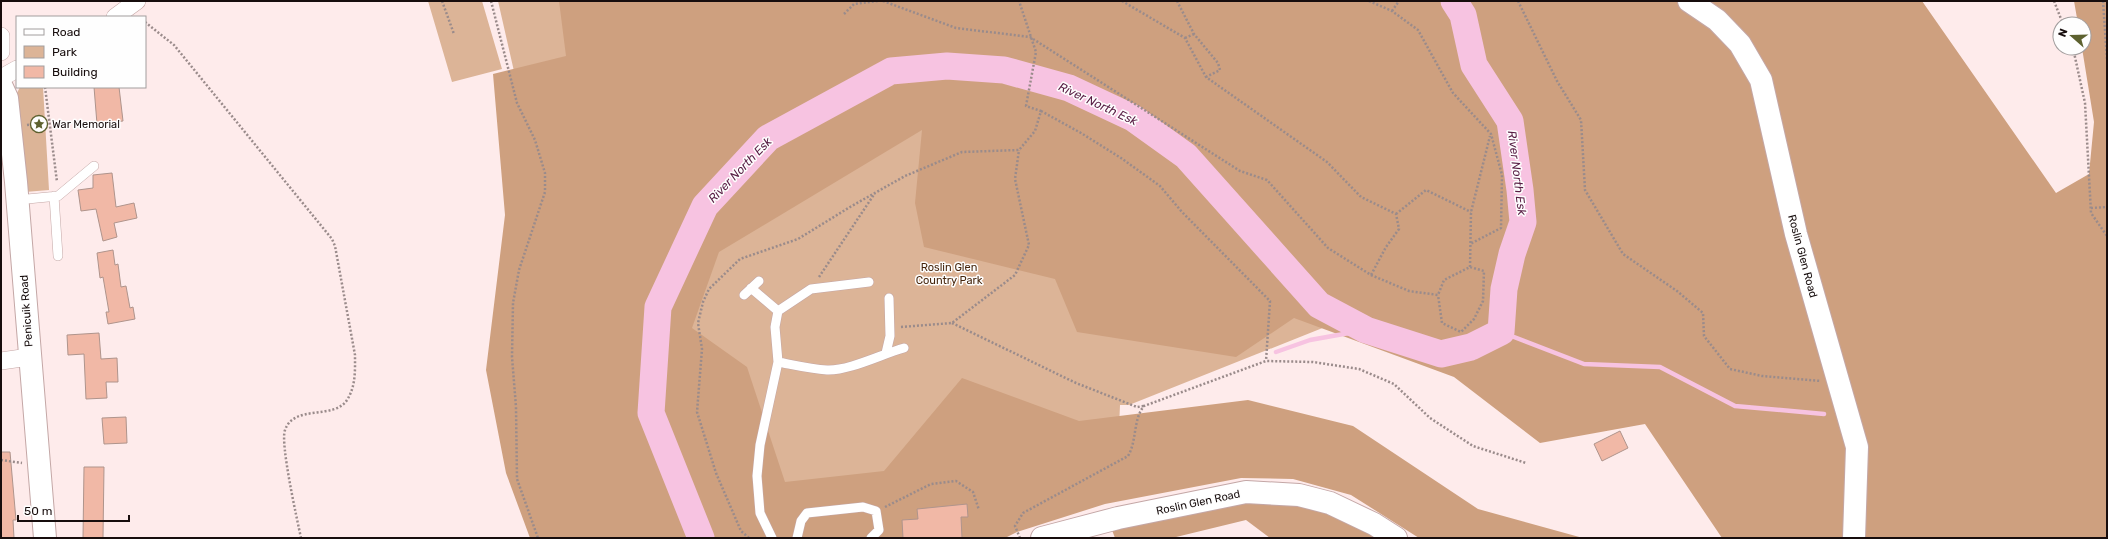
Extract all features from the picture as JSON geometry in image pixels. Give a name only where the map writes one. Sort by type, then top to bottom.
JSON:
[{"type":"main road","name":"Roslin Glen Road","points":[[1689,1],[1717,20],[1740,44],[1761,80],[1796,234],[1857,447],[1854,538]]},
{"type":"main road","name":"Penicuik Road","points":[[1,85],[7,98],[17,200],[45,538]]},
{"type":"main road","name":"Roslin Glen Road","points":[[1042,538],[1118,518],[1246,492],[1299,495],[1330,503],[1374,524],[1396,538]]},
{"type":"street","points":[[116,16],[137,1]]},
{"type":"street","points":[[1,36],[1,52]]},
{"type":"street","points":[[1,78],[16,70]]},
{"type":"street","points":[[1,361],[29,357]]},
{"type":"lane","points":[[17,200],[56,196],[94,166]]},
{"type":"lane","points":[[56,196],[58,256]]},
{"type":"lane","points":[[744,295],[759,281]]},
{"type":"lane","points":[[772,538],[760,513],[757,476],[760,445],[778,362],[775,327],[778,311],[811,289],[869,282]]},
{"type":"lane","points":[[751,288],[778,311]]},
{"type":"lane","points":[[886,353],[890,336],[889,298]]},
{"type":"lane","points":[[778,362],[828,370],[861,363],[886,353],[904,348]]},
{"type":"lane","points":[[797,538],[801,521],[807,513],[863,507],[876,511],[879,530],[871,538]]},
{"type":"path","points":[[442,1],[454,34]]},
{"type":"path","points":[[491,1],[517,103],[535,140],[545,173],[545,192],[519,270],[513,303],[512,357],[516,407],[517,479],[538,538]]},
{"type":"path","points":[[844,14],[854,4],[878,1]]},
{"type":"path","points":[[883,1],[956,28],[1030,37],[1240,171],[1267,180],[1328,248],[1371,275],[1409,290],[1438,295]]},
{"type":"path","points":[[1019,1],[1026,26],[1036,52],[1026,106],[1041,111],[1081,133],[1121,158],[1160,186],[1182,212],[1270,300],[1266,361]]},
{"type":"path","points":[[1122,1],[1185,38],[1206,77],[1327,162],[1361,198],[1396,214]]},
{"type":"path","points":[[1177,1],[1194,34],[1218,63],[1220,70],[1206,77]]},
{"type":"path","points":[[1369,1],[1392,11],[1418,30],[1453,93],[1490,134],[1502,175],[1501,228],[1470,244]]},
{"type":"path","points":[[1392,11],[1399,1]]},
{"type":"path","points":[[1518,1],[1557,81],[1581,120],[1585,190],[1623,254],[1677,291],[1703,313],[1704,336],[1730,369],[1762,376],[1839,383]]},
{"type":"path","points":[[2054,1],[2060,16]]},
{"type":"path","points":[[2103,1],[2107,58]]},
{"type":"path","points":[[146,23],[174,45],[332,239],[335,246],[355,355],[355,374],[352,391],[347,401],[339,407],[295,418],[285,429],[284,435],[286,456],[301,538]]},
{"type":"path","points":[[1185,38],[1194,34]]},
{"type":"path","points":[[2076,56],[2085,103],[2091,208],[2092,213],[2107,236]]},
{"type":"path","points":[[45,88],[56,196]]},
{"type":"path","points":[[890,328],[952,322],[1015,275],[1029,245],[1015,179],[1019,150],[1035,131],[1041,111]]},
{"type":"path","points":[[1470,267],[1471,212],[1490,134]]},
{"type":"path","points":[[749,538],[742,531],[716,473],[697,412],[702,349],[698,323],[703,302],[709,289],[740,259],[798,239],[905,176],[962,152],[1019,150]]},
{"type":"path","points":[[1396,214],[1426,190],[1471,212]]},
{"type":"path","points":[[811,289],[876,192]]},
{"type":"path","points":[[2091,208],[2107,207]]},
{"type":"path","points":[[1371,275],[1386,247],[1399,229],[1396,214]]},
{"type":"path","points":[[1470,267],[1484,271],[1483,300],[1474,319],[1461,332],[1442,323],[1438,295],[1444,280],[1470,267]]},
{"type":"path","points":[[952,322],[1076,383],[1137,407],[1144,406],[1266,361],[1313,362],[1360,369],[1394,384],[1430,418],[1473,446],[1526,462]]},
{"type":"path","points":[[1020,538],[1015,526],[1023,513],[1128,456],[1134,447],[1140,411],[1144,406]]},
{"type":"path","points":[[876,511],[931,484],[956,481],[972,492],[979,510]]},
{"type":"green space","points":[[428,1],[482,1],[502,69],[452,82]]},
{"type":"green space","points":[[498,1],[566,1],[582,68],[516,80]]},
{"type":"green space","name":"Roslin Glen Country Park","points":[[893,78],[1330,325],[1129,405],[1120,405],[1119,428],[709,538],[663,311],[710,212]]},
{"type":"green space","points":[[20,88],[43,88],[49,190],[25,192],[17,93]]},
{"type":"shaded area","points":[[559,1],[1922,1],[2056,193],[2089,174],[2094,122],[2083,56],[2092,56],[2092,16],[2077,16],[2074,1],[2107,1],[2107,538],[1722,538],[1645,424],[1540,443],[1454,377],[1294,318],[1236,357],[1077,332],[1055,279],[924,247],[915,203],[922,130],[719,252],[692,328],[747,367],[785,482],[884,471],[962,378],[1079,421],[1248,400],[1353,426],[1478,509],[1583,538],[1419,538],[1351,495],[1293,479],[1241,478],[1105,504],[1017,532],[1005,538],[530,538],[506,473],[486,370],[505,215],[493,74],[566,56]]},
{"type":"shaded area","points":[[1245,502],[1298,503],[1329,511],[1380,538],[1270,538],[1246,520],[1172,538],[1115,538],[1112,530]]},
{"type":"building","points":[[94,88],[119,88],[123,121],[97,124]]},
{"type":"building","points":[[112,173],[116,207],[134,203],[137,218],[114,223],[117,237],[103,241],[96,209],[81,211],[78,190],[93,188],[93,175]]},
{"type":"building","points":[[113,250],[115,265],[118,264],[121,287],[126,286],[130,308],[133,307],[135,319],[108,324],[106,312],[109,312],[103,277],[100,278],[97,253]]},
{"type":"building","points":[[99,333],[101,359],[117,358],[118,382],[106,382],[107,398],[86,399],[84,354],[68,355],[67,335]]},
{"type":"building","points":[[126,417],[127,443],[104,444],[102,418]]},
{"type":"building","points":[[1620,431],[1628,448],[1602,461],[1594,444]]},
{"type":"building","points":[[1,452],[10,452],[16,520],[13,520],[14,538],[1,538]]},
{"type":"building","points":[[84,467],[104,467],[103,538],[83,538]]},
{"type":"building","points":[[967,504],[968,517],[961,517],[962,538],[903,538],[902,520],[918,519],[917,509]]},
{"type":"waterway","name":"River North Esk","points":[[701,538],[651,413],[658,307],[705,206],[768,138],[891,71],[947,66],[1004,70],[1069,88],[1133,118],[1186,156],[1319,305],[1366,330],[1441,354],[1471,347],[1501,332],[1504,289],[1512,254],[1523,222],[1520,190],[1510,121],[1474,65],[1463,15],[1454,1]]},
{"type":"waterway","points":[[1276,352],[1310,340],[1366,330]]},
{"type":"waterway","points":[[1501,332],[1584,364],[1660,367],[1735,406],[1824,414]]},
{"type":"place","name":"War Memorial","points":[[39,124]]}]
